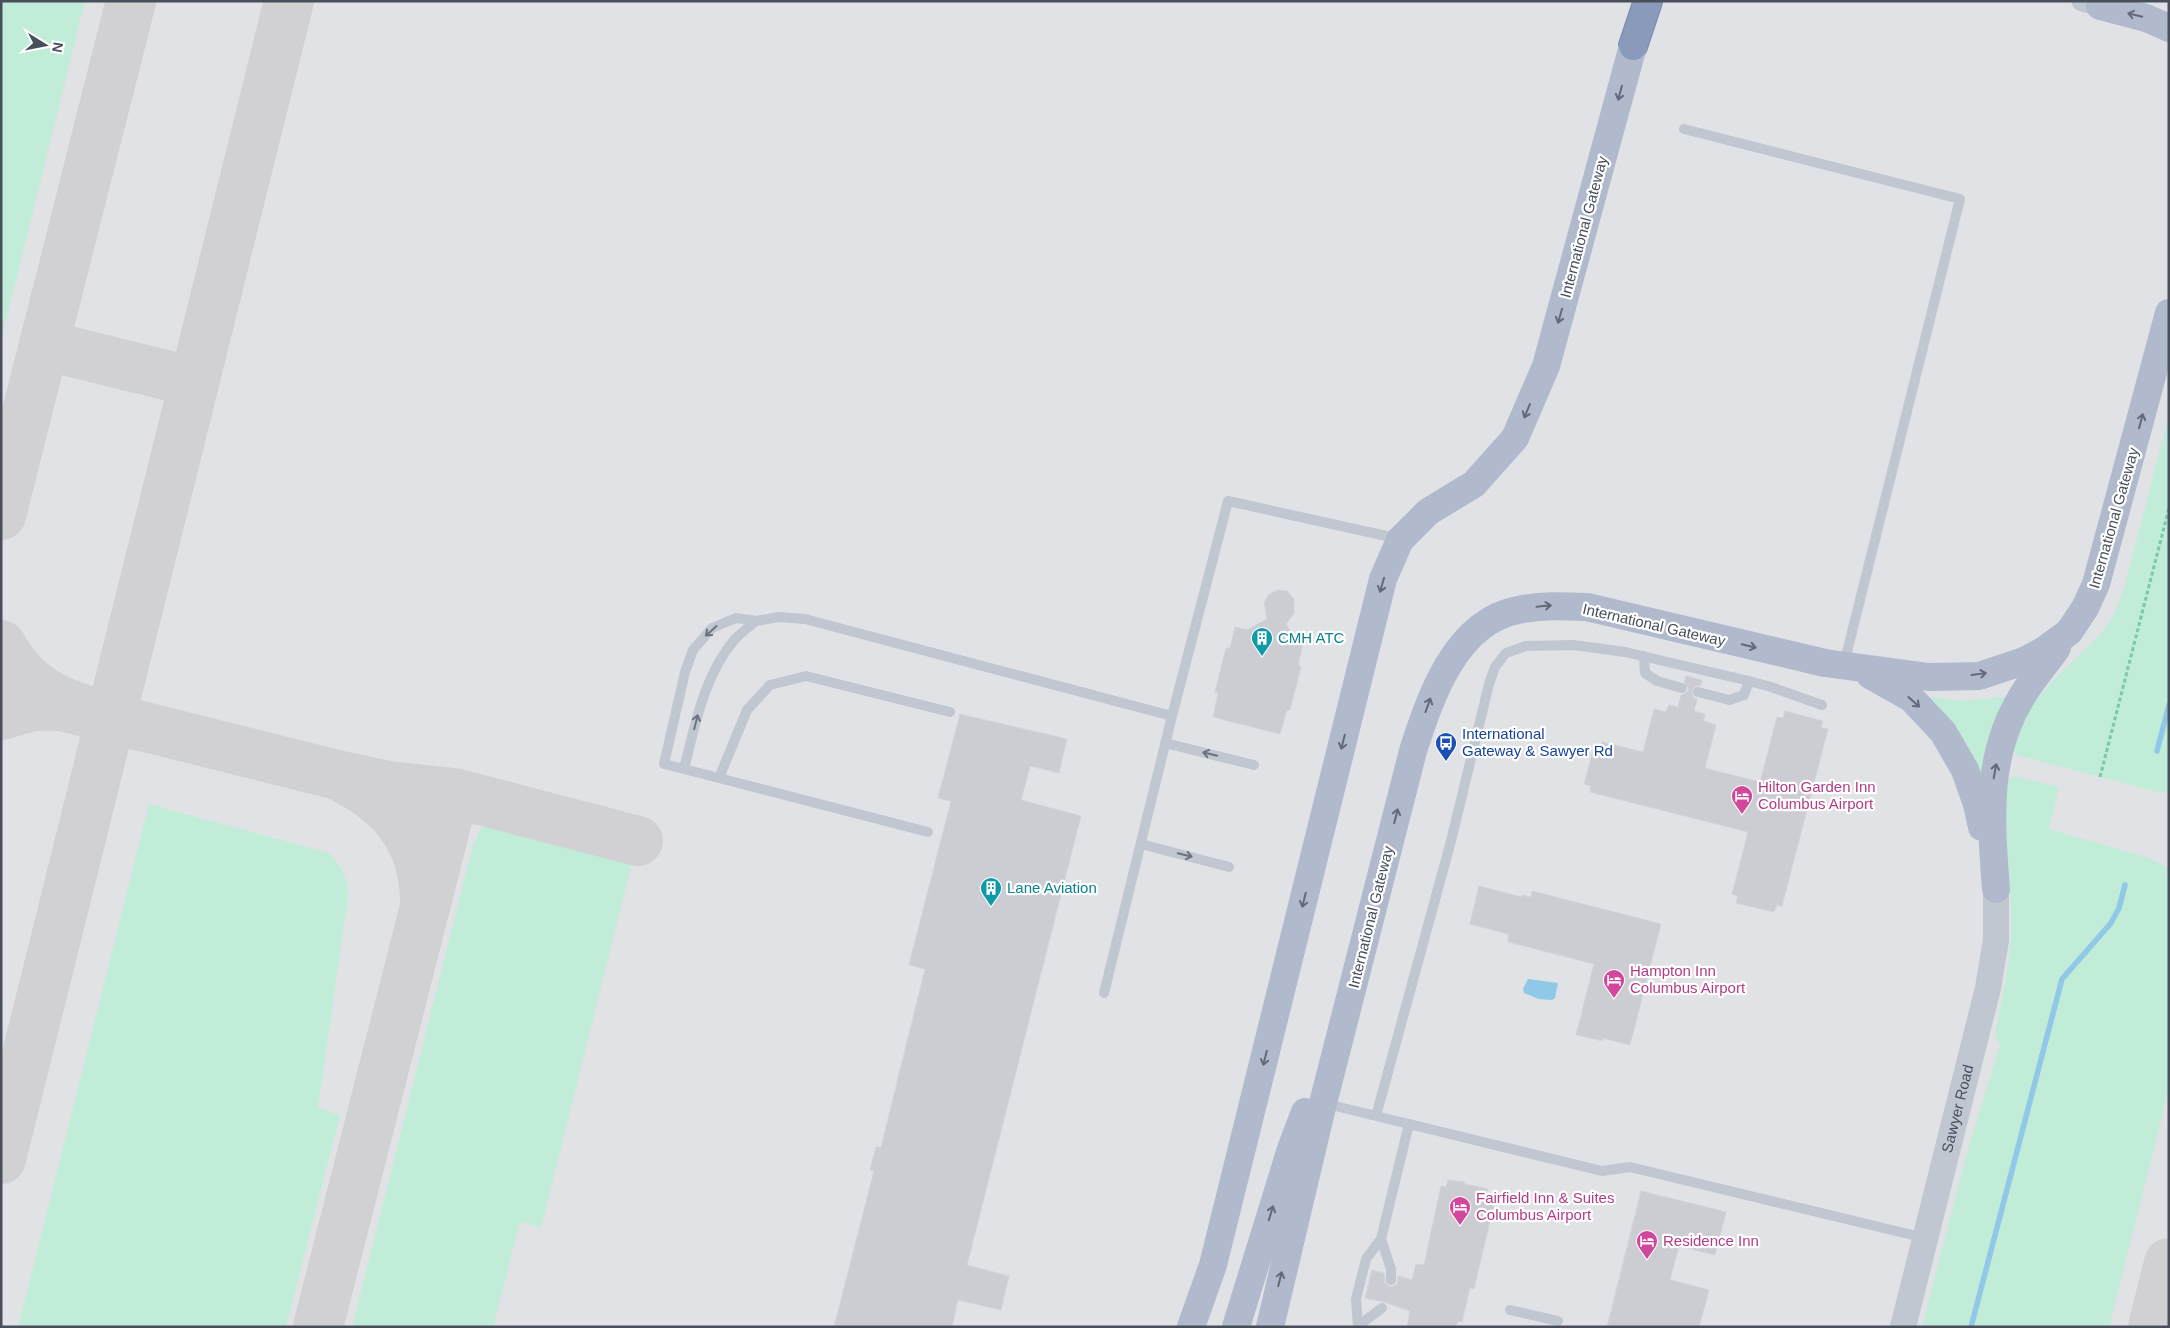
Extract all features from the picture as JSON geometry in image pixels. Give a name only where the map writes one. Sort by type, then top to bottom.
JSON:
[{"type":"highway","name":"International Gateway","points":[[1633,46],[1636,1]]},
{"type":"highway","points":[[1633,46],[1648,1]]},
{"type":"main road","points":[[2095,3],[2146,18],[2169,28]]},
{"type":"main road","name":"International Gateway","points":[[1191,1327],[1213,1265],[1382,582],[1400,540],[1428,512],[1474,484],[1515,438],[1546,366],[1633,46]]},
{"type":"main road","name":"International Gateway","points":[[1270,1327],[1323,1103],[1413,751],[1431,696],[1449,664],[1469,638],[1488,622],[1516,610],[1542,606],[1587,607],[1803,659],[1852,668],[1929,677],[1979,676],[2024,662],[2069,632],[2091,597],[2101,570],[2169,313]]},
{"type":"main road","points":[[1996,889],[1991,826],[1991,798],[2001,744],[2010,718],[2021,698],[2069,632]]},
{"type":"main road","points":[[1852,668],[1911,698],[1943,732],[1964,770],[1977,804],[1996,889]]},
{"type":"main road","points":[[1236,1327],[1291,1149],[1354,983]]},
{"type":"street","name":"Sawyer Road","points":[[1903,1327],[1988,988],[1996,940],[1996,889]]},
{"type":"lane","points":[[1684,129],[1960,199],[1852,668]]},
{"type":"lane","points":[[1104,993],[1165,743],[1228,501],[1400,540]]},
{"type":"lane","points":[[928,832],[664,764],[685,672],[694,650],[712,628],[736,618],[756,621],[779,617],[805,620],[1172,716]]},
{"type":"lane","points":[[684,769],[698,712],[717,666],[735,639],[756,621]]},
{"type":"lane","points":[[1376,1116],[1450,841],[1489,684],[1495,667],[1506,653],[1526,646],[1573,645],[1625,652],[1771,686],[1822,704]]},
{"type":"lane","points":[[1644,656],[1645,673],[1657,681],[1682,688]]},
{"type":"lane","points":[[719,778],[747,710],[770,685],[806,676],[950,712]]},
{"type":"lane","points":[[1698,692],[1729,700],[1744,695],[1749,681]]},
{"type":"lane","points":[[1165,743],[1254,765]]},
{"type":"lane","points":[[1140,844],[1229,867]]},
{"type":"lane","points":[[1323,1103],[1602,1171],[1630,1167],[1926,1238]]},
{"type":"lane","points":[[1358,1326],[1356,1299],[1366,1259],[1381,1238],[1409,1124]]},
{"type":"lane","points":[[1381,1238],[1391,1269],[1391,1280]]},
{"type":"lane","points":[[1358,1326],[1382,1308]]},
{"type":"lane","points":[[1510,1310],[1558,1321]]},
{"type":"path","points":[[2100,777],[2169,508]]},
{"type":"shaded area","points":[[1,1],[2169,1],[2169,1327],[1,1327]]},
{"type":"green space","points":[[1,1],[85,1],[1,340]]},
{"type":"green space","points":[[2169,414],[2169,792],[2157,792],[2017,755],[2012,749],[2019,728],[2034,702],[2101,634],[2115,613],[2125,585]]},
{"type":"green space","points":[[1919,695],[1961,701],[2003,697],[2004,702],[1982,782]]},
{"type":"green space","points":[[2014,776],[2059,787],[2049,829],[2149,858],[2169,868],[2169,1089],[2109,1327],[1922,1327],[1971,1138],[2000,1046],[1995,1036],[2011,940],[2005,781]]},
{"type":"green space","points":[[149,804],[329,853],[338,863],[345,877],[348,896],[318,1108],[340,1115],[286,1327],[18,1327]]},
{"type":"green space","points":[[494,821],[502,821],[629,852],[633,858],[541,1227],[520,1222],[493,1327],[352,1327],[473,845],[481,828]]},
{"type":"water","points":[[1528,979],[1558,983],[1555,998],[1552,1000],[1539,999],[1524,993],[1523,989]]},
{"type":"building","name":"CMH ATC","points":[[1278,590],[1287,591],[1294,599],[1294,613],[1286,624],[1298,643],[1303,644],[1298,665],[1301,667],[1290,710],[1287,710],[1280,734],[1213,717],[1218,693],[1215,692],[1226,648],[1230,648],[1235,627],[1247,630],[1267,619],[1264,603],[1269,594]]},
{"type":"building","name":"Hilton Garden Inn Columbus Airport","points":[[1686,676],[1702,680],[1700,686],[1696,686],[1692,690],[1693,697],[1697,699],[1694,711],[1705,714],[1703,721],[1716,725],[1705,768],[1760,782],[1777,717],[1783,718],[1785,711],[1823,721],[1821,728],[1828,729],[1782,906],[1777,905],[1774,912],[1736,903],[1738,896],[1732,894],[1748,832],[1590,792],[1591,786],[1584,784],[1594,747],[1600,748],[1602,742],[1643,752],[1654,709],[1666,712],[1669,705],[1678,707],[1681,695],[1689,689],[1684,682]]},
{"type":"building","points":[[960,714],[1067,739],[1059,773],[1030,766],[1021,800],[1081,816],[967,1265],[1009,1276],[1001,1310],[958,1300],[952,1327],[834,1327],[874,1171],[870,1170],[876,1147],[881,1147],[925,969],[909,965],[951,801],[938,798]]},
{"type":"building","name":"Hampton Inn Columbus Airport","points":[[1479,886],[1521,897],[1522,895],[1531,897],[1532,891],[1661,924],[1630,1045],[1603,1038],[1603,1041],[1576,1035],[1594,964],[1508,942],[1508,934],[1470,924]]},
{"type":"building","name":"Fairfield Inn & Suites Columbus Airport","points":[[1448,1180],[1465,1182],[1465,1184],[1488,1189],[1486,1197],[1495,1200],[1474,1289],[1470,1288],[1462,1322],[1458,1321],[1456,1327],[1407,1327],[1410,1311],[1365,1298],[1372,1270],[1384,1273],[1385,1283],[1391,1287],[1397,1284],[1398,1276],[1412,1280],[1416,1264],[1424,1265],[1441,1186],[1446,1187]]},
{"type":"building","name":"Residence Inn","points":[[1641,1191],[1726,1212],[1715,1255],[1679,1246],[1670,1280],[1709,1290],[1699,1327],[1607,1327]]},
{"type":"waterway","points":[[2157,751],[2169,705]]},
{"type":"waterway","points":[[1971,1327],[2062,979],[2111,923],[2119,908],[2125,885]]},
{"type":"taxiway","points":[[1,515],[131,1]]},
{"type":"taxiway","points":[[1,1159],[289,1]]},
{"type":"taxiway","points":[[44,345],[194,382]]},
{"type":"taxiway","points":[[1,645],[16,667],[34,685],[55,698],[80,708]]},
{"type":"taxiway","points":[[1,715],[34,706],[61,706],[341,776],[388,786],[454,793],[638,841]]},
{"type":"taxiway","points":[[347,780],[379,801],[403,827],[419,859],[425,898]]},
{"type":"taxiway","points":[[318,1327],[454,793]]},
{"type":"taxiway","points":[[2153,1327],[2169,1263]]},
{"type":"place","name":"CMH ATC","points":[[1262,657]]},
{"type":"place","name":"International Gateway & Sawyer Rd","points":[[1446,762]]},
{"type":"place","name":"Hilton Garden Inn Columbus Airport","points":[[1742,815]]},
{"type":"place","name":"Lane Aviation","points":[[991,907]]},
{"type":"place","name":"Hampton Inn Columbus Airport","points":[[1614,999]]},
{"type":"place","name":"Fairfield Inn & Suites Columbus Airport","points":[[1460,1226]]},
{"type":"place","name":"Residence Inn","points":[[1647,1260]]}]
